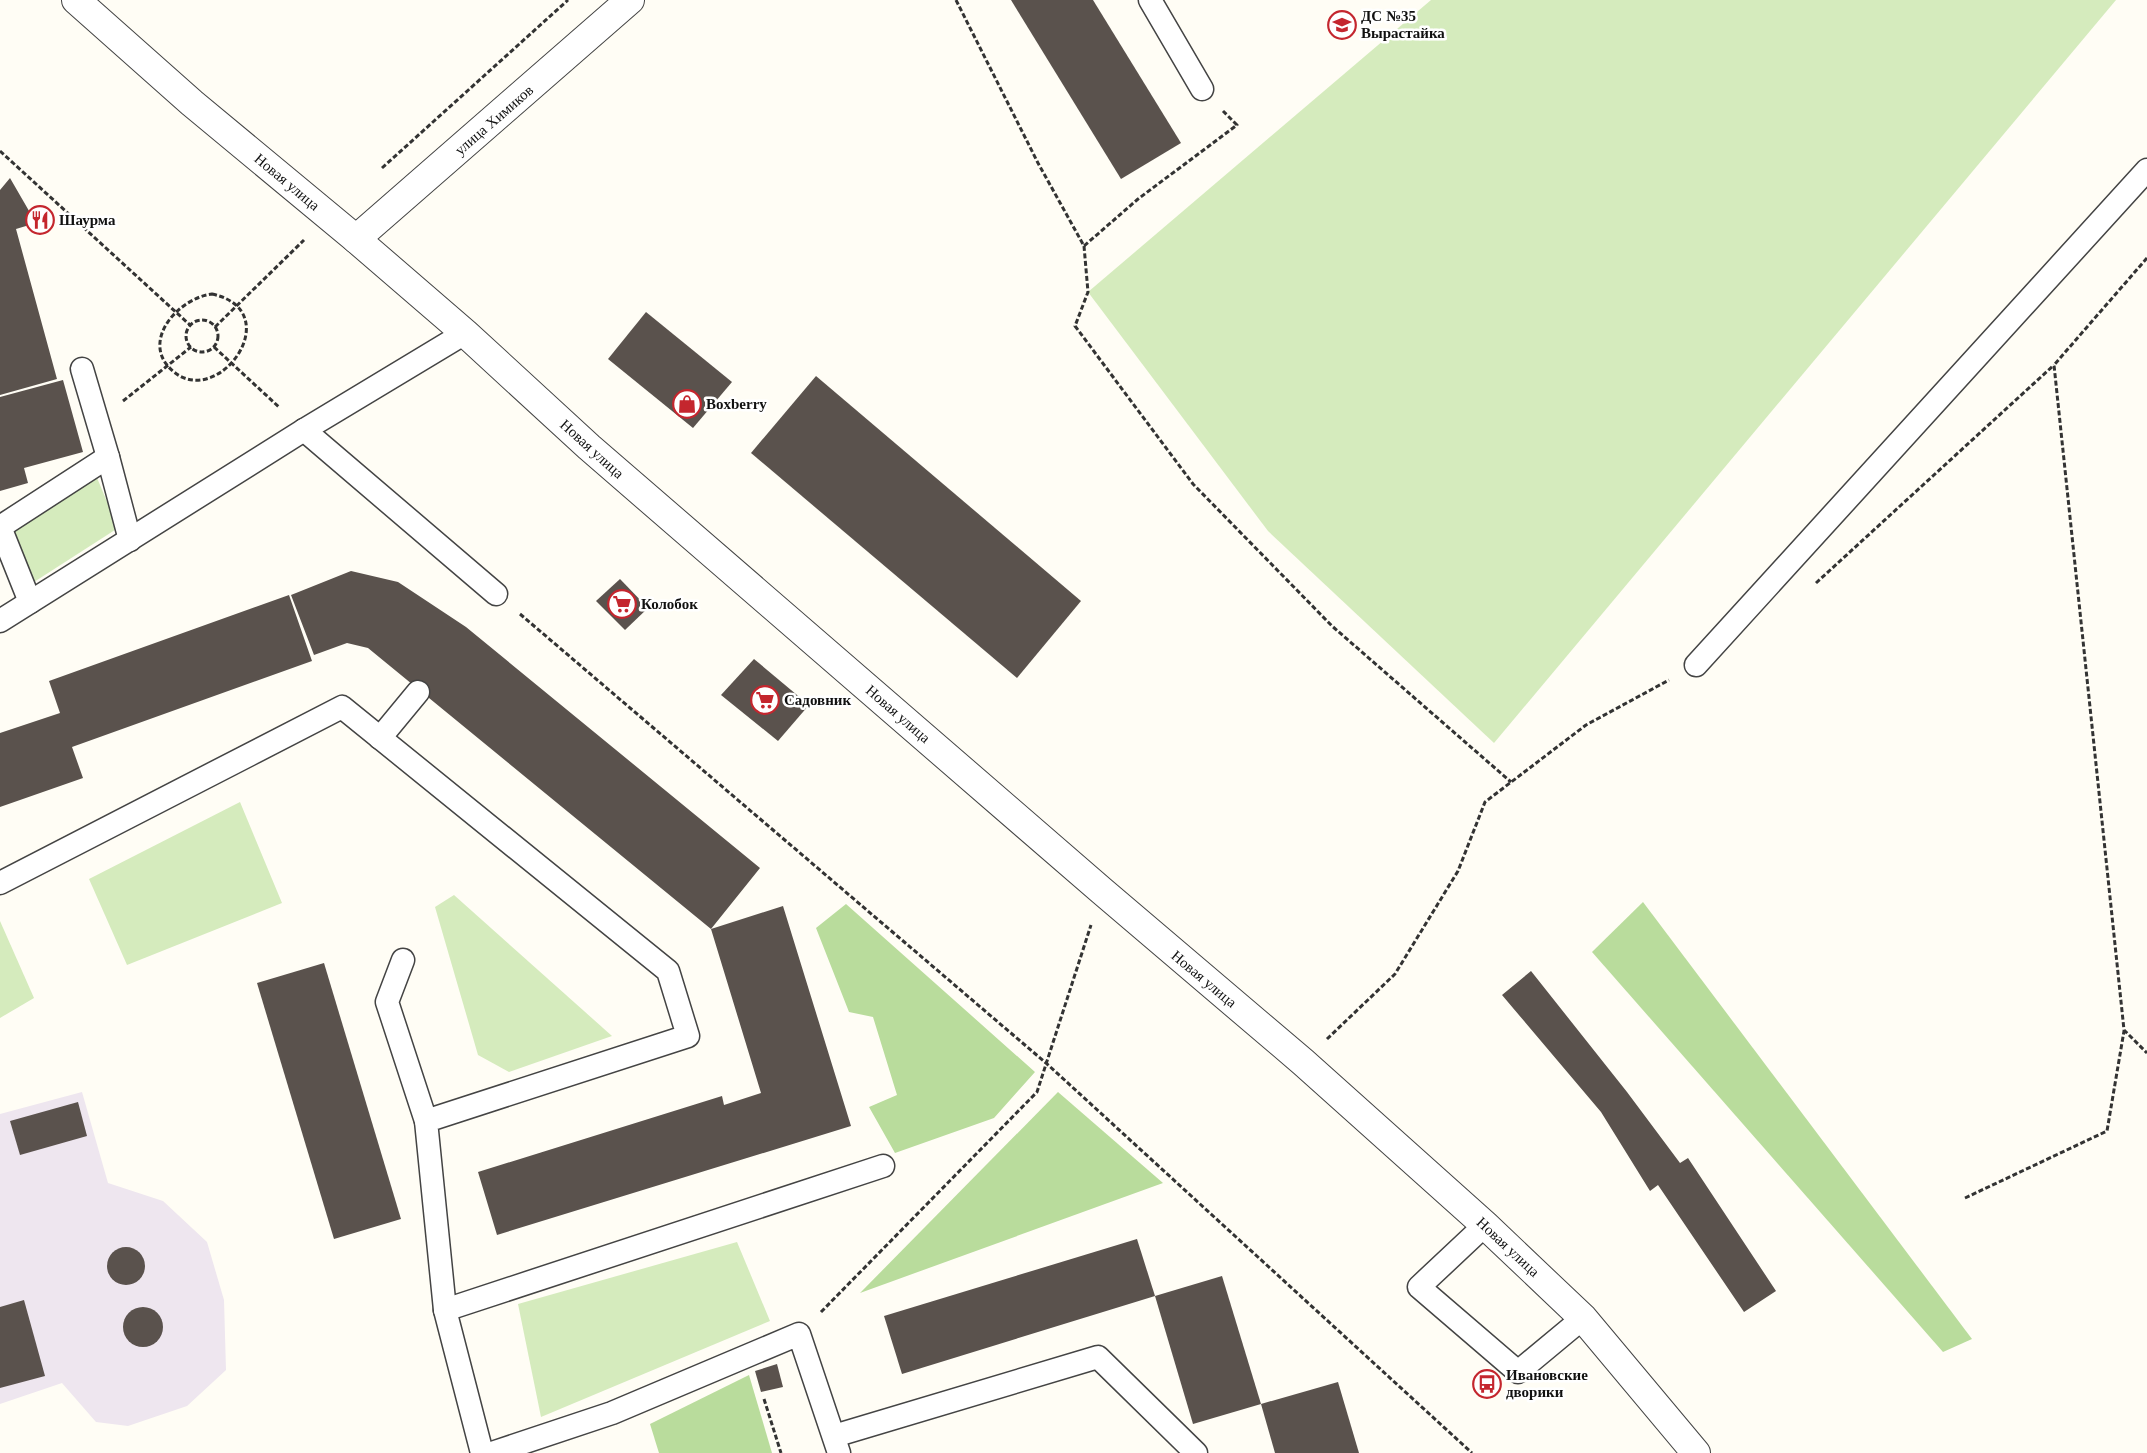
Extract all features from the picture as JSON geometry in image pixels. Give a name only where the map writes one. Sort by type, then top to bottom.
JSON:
[{"type":"street","name":"Новая улица","points":[[76,0],[192,104],[465,333],[597,454],[1102,891],[1303,1062],[1485,1225],[1583,1318],[1696,1453]]},
{"type":"street","name":"улица Химиков","points":[[356,240],[630,0]]},
{"type":"lane","points":[[1150,0],[1202,90]]},
{"type":"lane","points":[[1696,665],[2147,170]]},
{"type":"lane","points":[[0,621],[304,430],[465,333]]},
{"type":"lane","points":[[82,369],[130,540]]},
{"type":"lane","points":[[304,430],[496,594]]},
{"type":"lane","points":[[30,602],[0,527],[108,458]]},
{"type":"lane","points":[[380,738],[418,692]]},
{"type":"lane","points":[[0,883],[342,707],[668,971],[688,1036],[426,1121]]},
{"type":"lane","points":[[403,960],[387,1002],[426,1121],[445,1310],[482,1453]]},
{"type":"lane","points":[[445,1310],[883,1166]]},
{"type":"lane","points":[[1485,1225],[1419,1287],[1518,1372],[1583,1318]]},
{"type":"lane","points":[[492,1453],[612,1413],[799,1334],[836,1445],[1098,1357],[1196,1453]]},
{"type":"path","points":[[956,0],[1038,163],[1084,246],[1088,292],[1075,326],[1193,484],[1332,626],[1511,782]]},
{"type":"path","points":[[1084,246],[1138,199],[1237,125],[1202,90]]},
{"type":"path","points":[[0,151],[190,326]]},
{"type":"path","points":[[1965,1198],[2107,1131],[2124,1030],[2054,365],[2147,258]]},
{"type":"path","points":[[200,295],[224,296],[242,312],[246,324],[247,336],[243,347],[230,364],[213,377],[202,380],[190,380],[178,376],[162,358],[160,346],[161,333],[166,322],[188,301],[200,295]]},
{"type":"path","points":[[202,321],[211,323],[217,331],[217,342],[214,347],[205,352],[200,352],[190,347],[187,338],[190,326],[202,321]]},
{"type":"path","points":[[98,422],[190,347]]},
{"type":"path","points":[[214,347],[230,364],[304,430]]},
{"type":"path","points":[[496,594],[1046,1064],[1472,1453]]},
{"type":"path","points":[[1303,1062],[1394,974],[1458,871],[1485,802]]},
{"type":"path","points":[[799,1334],[1037,1092],[1102,891]]},
{"type":"path","points":[[2124,1030],[2147,1053]]},
{"type":"path","points":[[764,1399],[781,1453]]},
{"type":"shaded area","points":[[82,1092],[108,1183],[163,1201],[207,1242],[224,1300],[226,1370],[187,1406],[128,1426],[96,1422],[62,1383],[0,1404],[0,1114]]},
{"type":"green space","points":[[1431,0],[2116,0],[1494,743],[1268,531],[1088,292]]},
{"type":"green space","points":[[95,473],[118,528],[34,582],[12,532]]},
{"type":"green space","points":[[240,802],[282,903],[127,965],[89,879]]},
{"type":"green space","points":[[454,895],[612,1036],[509,1072],[478,1055],[435,907]]},
{"type":"green space","points":[[1643,902],[1972,1339],[1943,1352],[1592,952]]},
{"type":"green space","points":[[846,904],[1035,1072],[994,1118],[895,1153],[869,1107],[897,1095],[873,1017],[849,1012],[816,928]]},
{"type":"green space","points":[[0,921],[34,998],[0,1018]]},
{"type":"green space","points":[[1058,1092],[1163,1183],[860,1293]]},
{"type":"green space","points":[[737,1242],[770,1321],[541,1417],[518,1304]]},
{"type":"green space","points":[[749,1375],[772,1453],[659,1453],[650,1424]]},
{"type":"building","points":[[1011,0],[1093,0],[1181,143],[1121,179]]},
{"type":"building","points":[[10,178],[36,223],[16,229],[57,379],[0,395],[0,190]]},
{"type":"building","points":[[646,312],[732,382],[693,428],[608,359]]},
{"type":"building","points":[[816,376],[1081,601],[1017,678],[751,453]]},
{"type":"building","points":[[63,380],[83,452],[24,468],[28,483],[0,491],[0,397]]},
{"type":"building","points":[[351,571],[398,582],[466,627],[760,868],[711,929],[368,648],[347,643],[314,655],[291,595]]},
{"type":"building","name":"Колобок","points":[[620,579],[648,608],[625,630],[596,601]]},
{"type":"building","points":[[289,595],[312,661],[72,747],[83,778],[0,807],[0,733],[60,713],[49,681]]},
{"type":"building","name":"Садовник","points":[[754,659],[809,705],[778,741],[721,695]]},
{"type":"building","points":[[783,906],[851,1126],[497,1235],[478,1172],[722,1096],[724,1105],[761,1093],[711,929]]},
{"type":"building","points":[[324,963],[401,1219],[334,1239],[257,983]]},
{"type":"building","points":[[1531,971],[1627,1092],[1680,1163],[1688,1158],[1776,1291],[1744,1312],[1658,1185],[1650,1191],[1601,1112],[1502,995]]},
{"type":"building","points":[[78,1102],[87,1136],[20,1155],[10,1121]]},
{"type":"building","points":[[1137,1239],[1155,1296],[902,1374],[884,1316]]},
{"type":"building","points":[[126,1247],[140,1252],[145,1266],[140,1280],[126,1285],[112,1280],[107,1266],[112,1252]]},
{"type":"building","points":[[1222,1276],[1261,1404],[1193,1424],[1155,1296]]},
{"type":"building","points":[[24,1300],[45,1376],[0,1388],[0,1307]]},
{"type":"building","points":[[147,1307],[154,1310],[160,1316],[163,1327],[162,1335],[154,1344],[147,1347],[139,1347],[132,1344],[124,1335],[123,1323],[126,1316],[135,1308]]},
{"type":"building","points":[[777,1364],[783,1387],[761,1392],[755,1371]]},
{"type":"building","points":[[1338,1382],[1359,1453],[1275,1453],[1261,1404]]},
{"type":"place","name":"ДС №35 Вырастайка","points":[[1342,25]]},
{"type":"place","name":"Шаурма","points":[[40,220]]},
{"type":"place","name":"Boxberry","points":[[687,404]]},
{"type":"place","name":"Колобок","points":[[622,604]]},
{"type":"place","name":"Садовник","points":[[765,700]]},
{"type":"place","name":"Ивановские дворики","points":[[1487,1384]]}]
